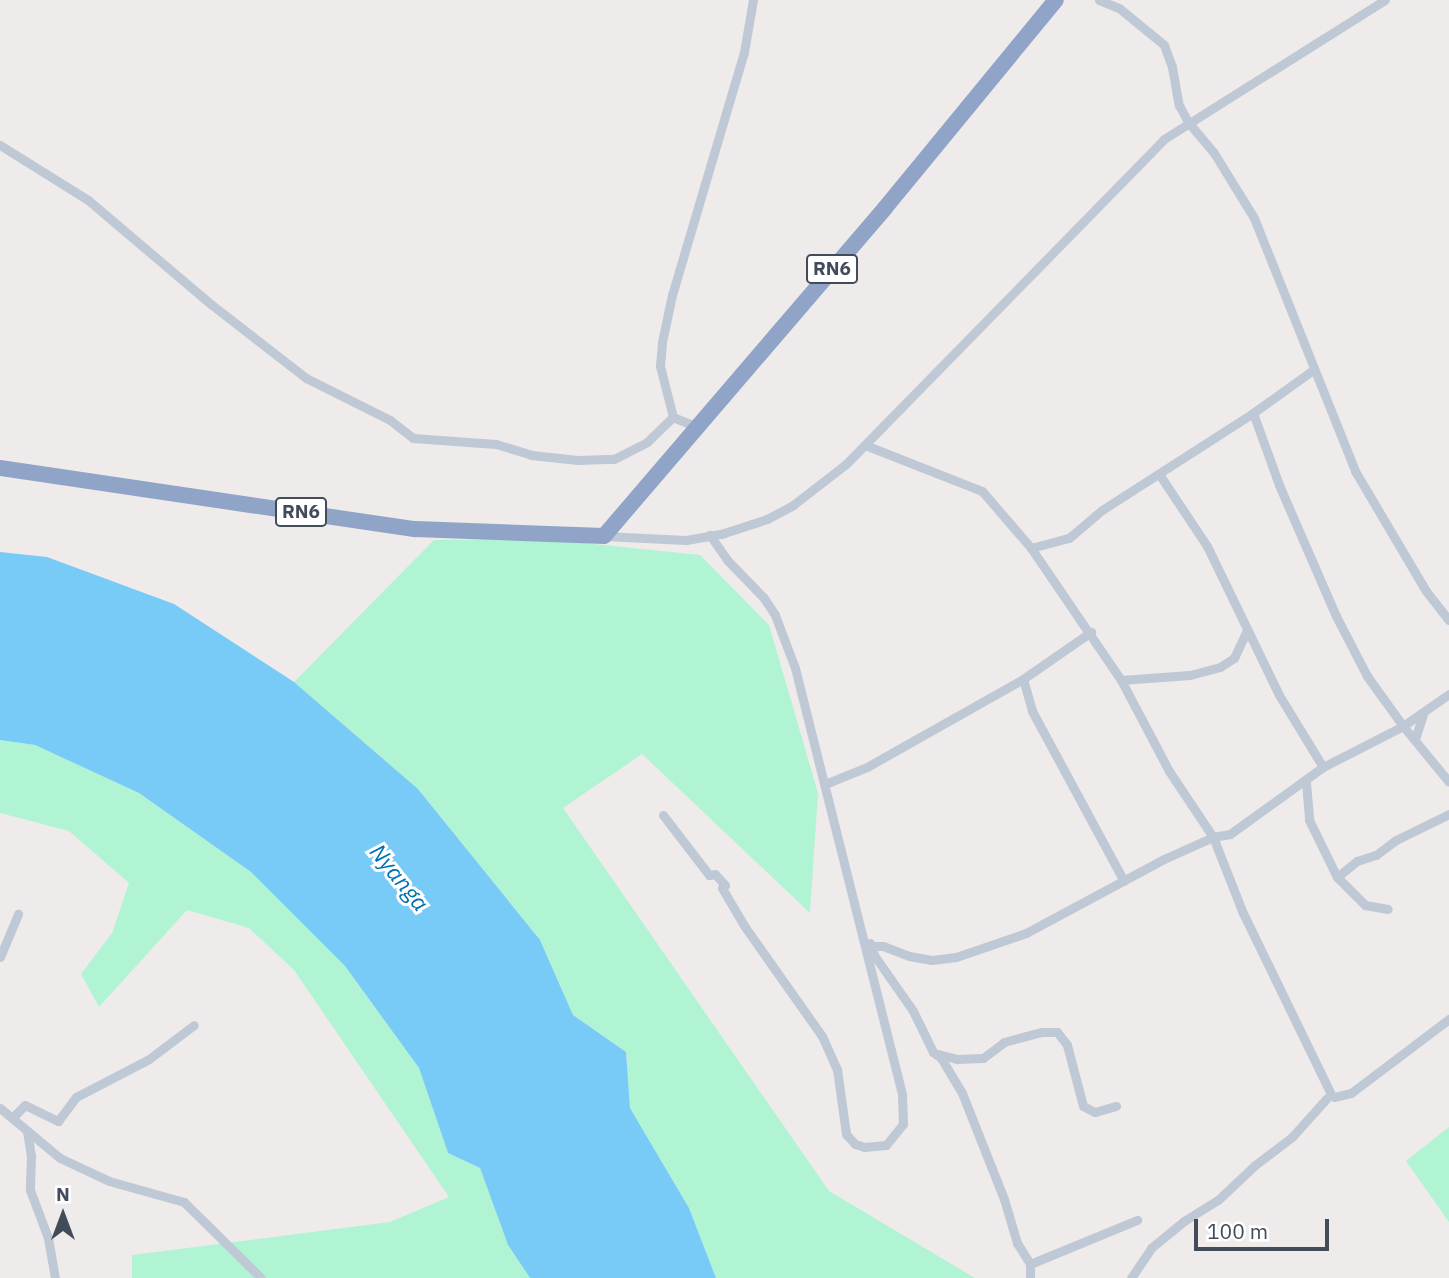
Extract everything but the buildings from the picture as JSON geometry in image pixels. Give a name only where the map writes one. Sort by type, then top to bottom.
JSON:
[{"type":"highway","name":"RN6","points":[[0,468],[415,529],[604,536],[695,426],[885,208],[1056,0]]},
{"type":"street","points":[[673,417],[660,366],[662,342],[672,295],[744,52],[753,0]]},
{"type":"street","points":[[1099,0],[1119,8],[1164,45],[1172,67],[1179,105],[1188,122],[1214,153],[1254,218],[1355,471],[1426,591],[1449,620]]},
{"type":"street","points":[[604,536],[686,540],[710,535],[767,519],[821,486],[1034,275],[1116,186],[1164,139],[1385,0]]},
{"type":"street","points":[[0,145],[88,200],[212,305],[306,378],[390,420],[413,438],[496,444],[531,455],[578,460],[614,458],[646,442],[673,417]]},
{"type":"street","points":[[1031,548],[1069,538],[1102,510],[1253,413],[1313,370]]},
{"type":"street","points":[[1253,413],[1279,485],[1335,616],[1367,676],[1403,726],[1449,782]]},
{"type":"street","points":[[673,417],[695,426]]},
{"type":"street","points":[[864,445],[982,491],[1031,548],[1091,632],[1121,680],[1169,771],[1213,837],[1243,913],[1330,1096]]},
{"type":"street","points":[[1159,474],[1207,546],[1279,695],[1323,767]]},
{"type":"street","points":[[663,816],[709,875],[715,874],[725,885],[722,888],[745,927],[822,1036],[836,1069],[846,1134],[855,1144],[875,1147],[886,1145],[899,1133],[905,1112],[898,1073],[786,637],[764,598],[728,561],[710,535]]},
{"type":"street","points":[[1121,680],[1190,675],[1220,667],[1234,658],[1247,630]]},
{"type":"street","points":[[825,785],[867,767],[1023,679],[1091,632]]},
{"type":"street","points":[[1023,679],[1032,711],[1124,881]]},
{"type":"street","points":[[872,946],[883,946],[909,956],[932,960],[956,957],[1026,933],[1213,837],[1230,834],[1306,783],[1323,767],[1403,726],[1449,694]]},
{"type":"street","points":[[1415,738],[1423,713]]},
{"type":"street","points":[[1306,783],[1309,820],[1338,877],[1364,905],[1388,909]]},
{"type":"street","points":[[1338,877],[1357,860],[1376,856],[1396,840],[1449,814]]},
{"type":"street","points":[[0,957],[18,914]]},
{"type":"street","points":[[860,931],[913,1011],[933,1052],[941,1058],[962,1093],[1004,1199],[1017,1243],[1030,1264],[1030,1278]]},
{"type":"street","points":[[1131,1278],[1151,1248],[1184,1221],[1218,1200],[1255,1165],[1292,1137],[1330,1096],[1351,1093],[1449,1019]]},
{"type":"street","points":[[12,1118],[25,1105],[58,1121],[76,1097],[149,1059],[194,1025]]},
{"type":"street","points":[[933,1052],[957,1059],[974,1059],[989,1055],[1004,1042],[1042,1032],[1058,1032],[1068,1045],[1083,1106],[1095,1112],[1116,1106]]},
{"type":"street","points":[[0,1108],[60,1158],[109,1181],[184,1202],[261,1278]]},
{"type":"street","points":[[27,1131],[31,1156],[30,1190],[48,1238],[55,1278]]},
{"type":"street","points":[[1030,1264],[1137,1220]]},
{"type":"green space","points":[[546,539],[700,555],[769,625],[818,793],[810,913],[642,754],[563,808],[829,1191],[975,1278],[716,1278],[689,1208],[630,1108],[626,1052],[573,1015],[540,940],[418,789],[294,682],[434,540]]},
{"type":"green space","points":[[0,740],[35,745],[139,793],[251,872],[345,966],[419,1068],[448,1153],[480,1168],[508,1245],[530,1278],[132,1278],[132,1255],[390,1222],[449,1197],[294,970],[249,928],[187,910],[99,1007],[81,974],[112,933],[129,883],[69,831],[0,813]]},
{"type":"green space","points":[[1449,1127],[1449,1222],[1406,1161]]},
{"type":"water","name":"Nyanga","points":[[0,552],[47,557],[174,604],[294,682],[418,789],[540,940],[573,1015],[626,1052],[630,1108],[689,1208],[716,1278],[530,1278],[508,1245],[480,1168],[448,1153],[419,1068],[345,966],[251,872],[139,793],[35,745],[0,740]]}]
